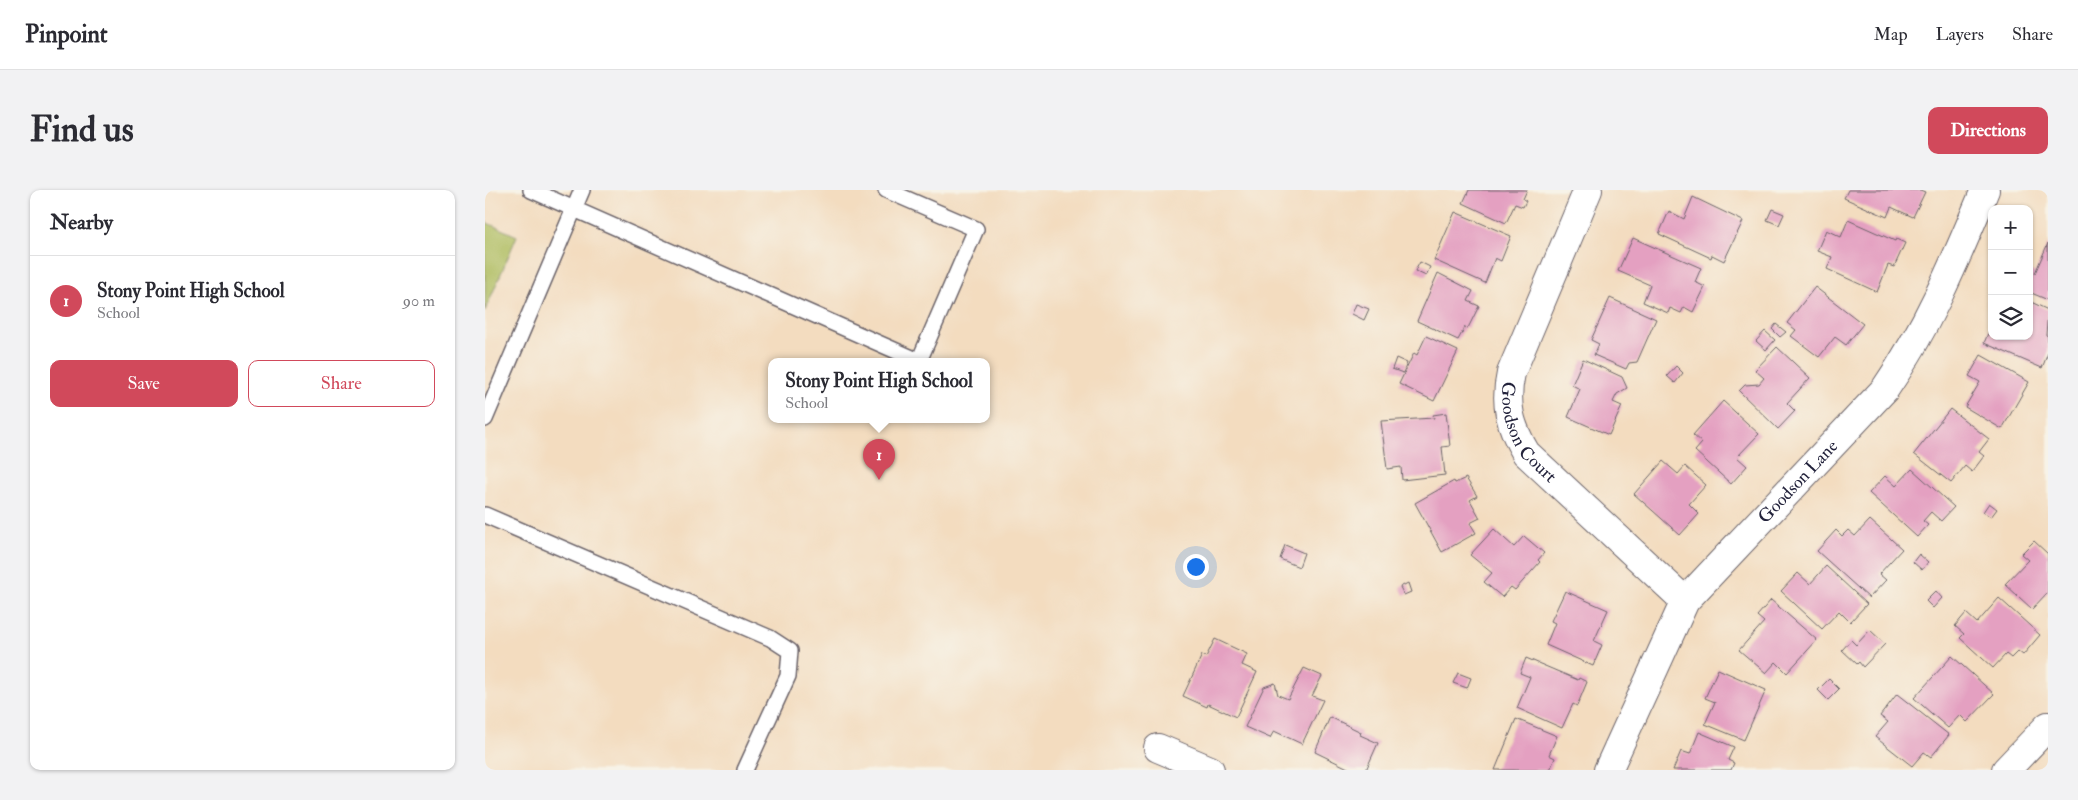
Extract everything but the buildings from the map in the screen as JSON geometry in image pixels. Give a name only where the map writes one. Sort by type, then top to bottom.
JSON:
[{"type":"street","name":"Goodson Court","points":[[1588,190],[1511,373],[1507,389],[1507,412],[1514,433],[1526,453],[1685,601]]},
{"type":"street","name":"Goodson Lane","points":[[1608,770],[1685,601],[1885,389],[1908,356],[1927,322],[1985,190]]},
{"type":"street","points":[[2006,770],[2048,726]]},
{"type":"street","points":[[1157,748],[1210,770]]},
{"type":"lane","points":[[531,190],[912,358]]},
{"type":"lane","points":[[485,419],[582,190]]},
{"type":"lane","points":[[886,190],[976,229],[920,358]]},
{"type":"lane","points":[[485,515],[769,638],[790,651],[788,676],[745,770]]},
{"type":"green space","points":[[485,222],[517,236],[485,311]]},
{"type":"place","name":"Stony Point High School","points":[[879,480]]}]
